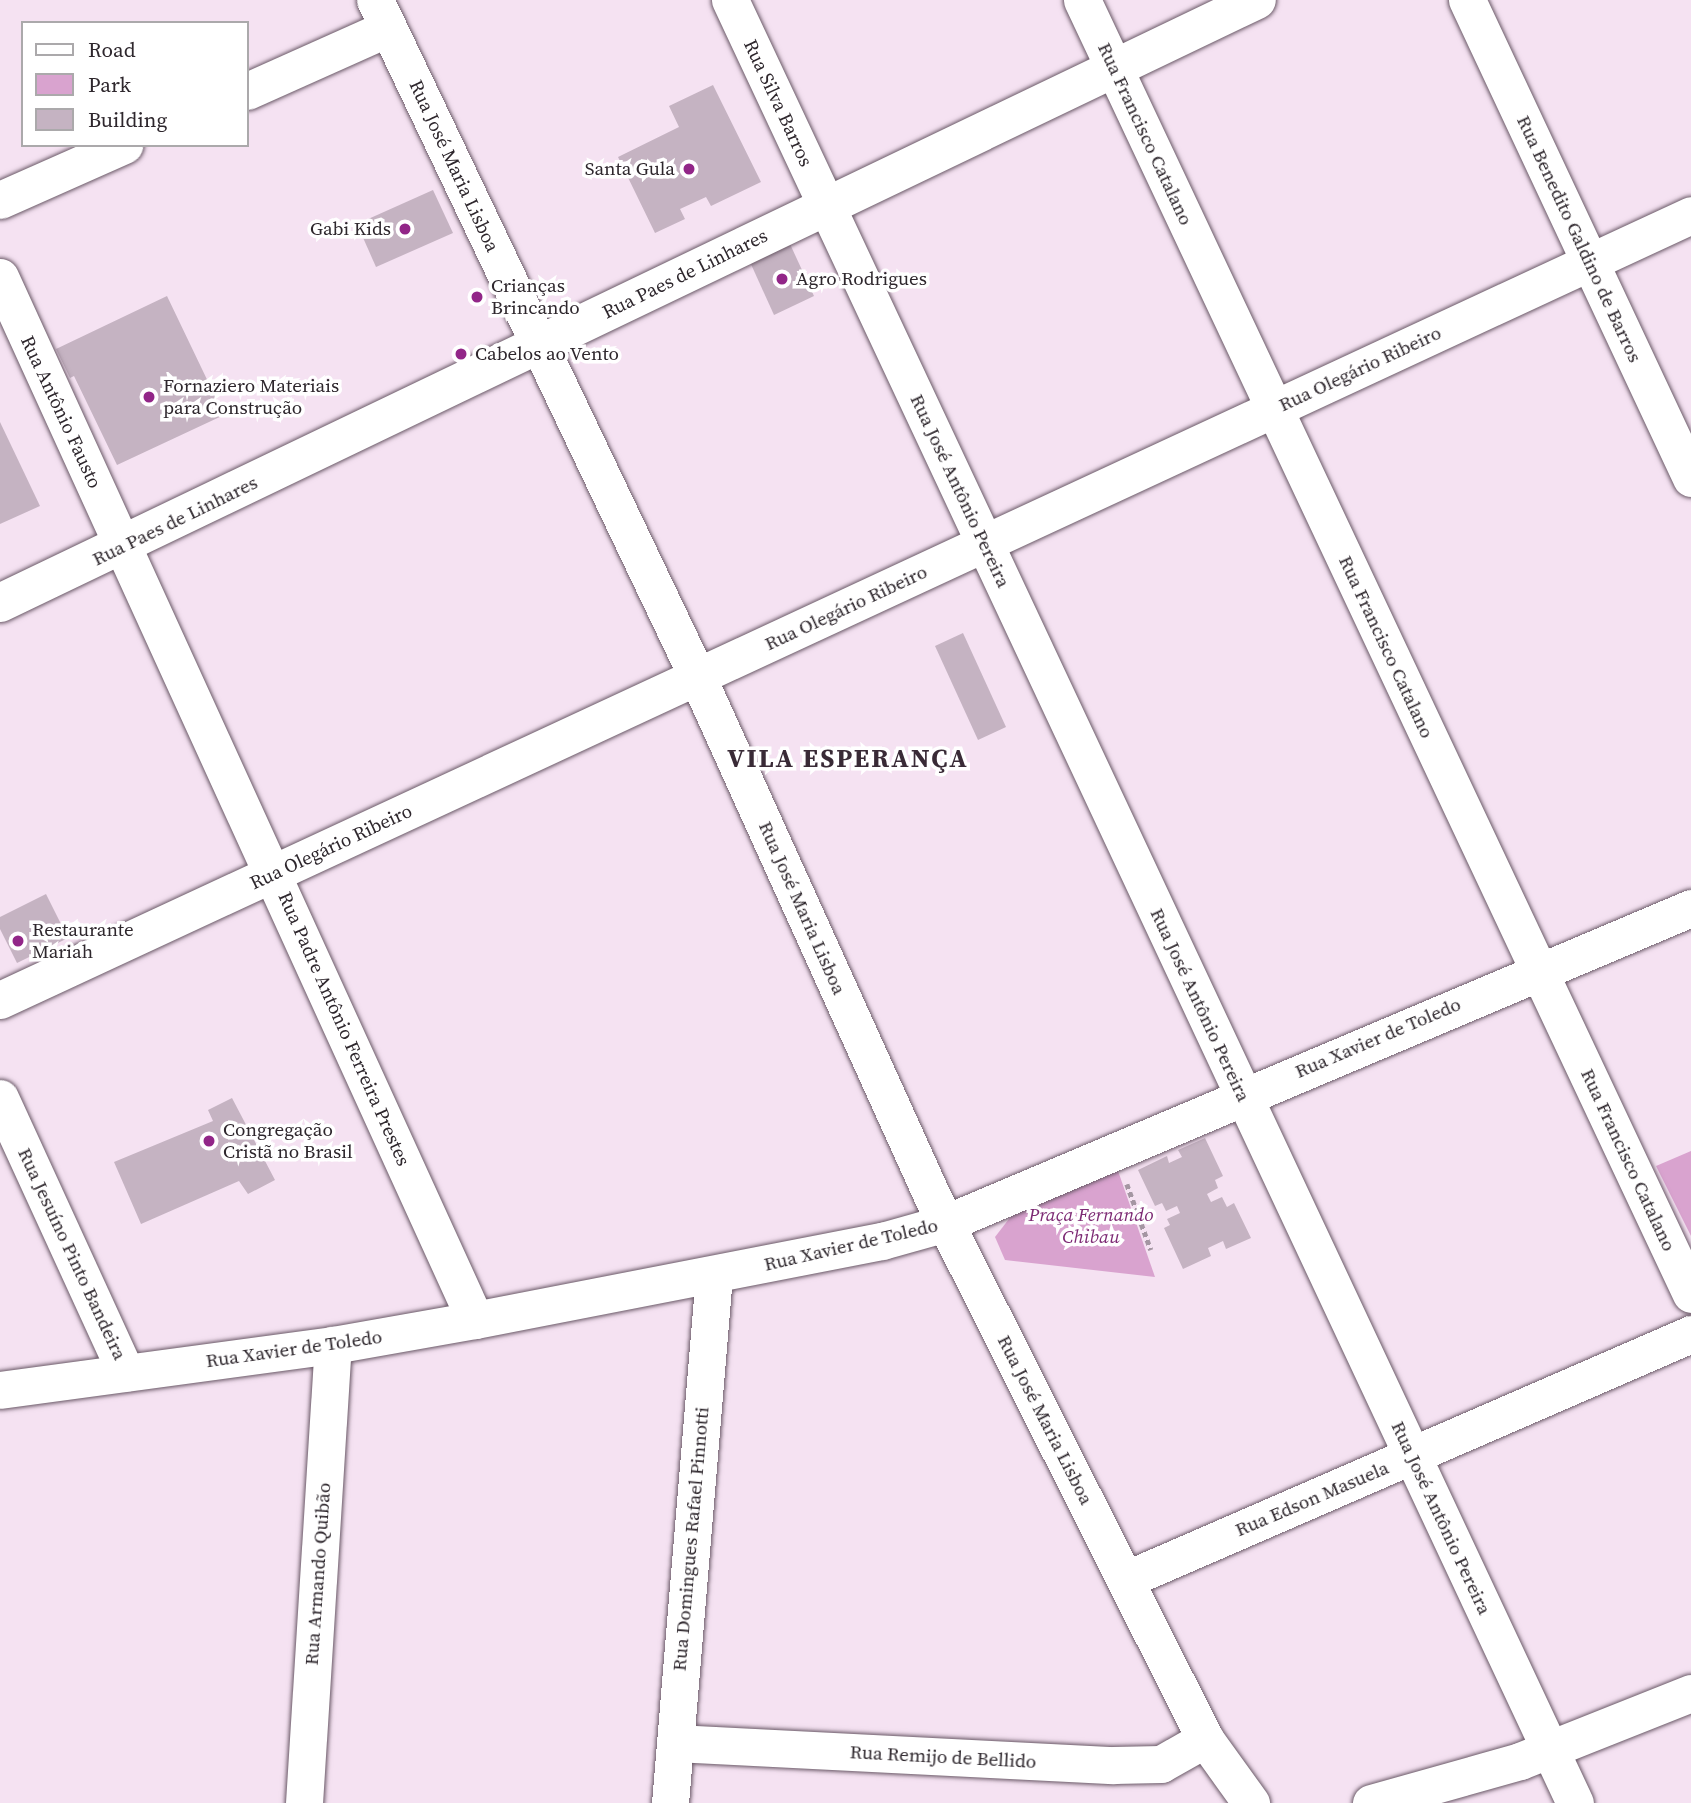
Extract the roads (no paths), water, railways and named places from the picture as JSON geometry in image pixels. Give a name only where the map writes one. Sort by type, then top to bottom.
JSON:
[{"type":"street","name":"Rua Silva Barros","points":[[730,0],[826,206]]},
{"type":"street","name":"Rua Francisco Catalano","points":[[1082,0],[1691,1294]]},
{"type":"street","name":"Rua Paes de Linhares","points":[[0,603],[123,547],[538,344],[1257,0]]},
{"type":"street","name":"Rua Benedito Galdino de Barros","points":[[1467,0],[1691,478]]},
{"type":"street","points":[[248,90],[382,14]]},
{"type":"street","name":"Rua José Maria Lisboa","points":[[382,14],[697,676],[946,1223],[1205,1738],[1251,1803]]},
{"type":"street","points":[[0,200],[119,147]]},
{"type":"street","name":"Rua José Antônio Pereira","points":[[826,206],[1575,1803]]},
{"type":"street","name":"Rua Olegário Ribeiro","points":[[0,1000],[1691,215]]},
{"type":"street","name":"Rua Antônio Fausto","points":[[0,278],[123,547]]},
{"type":"street","name":"Rua Padre Antônio Ferreira Prestes","points":[[123,547],[274,873],[475,1320]]},
{"type":"street","name":"Rua Xavier de Toledo","points":[[0,1390],[333,1345],[475,1320],[714,1275],[946,1223],[1537,970],[1691,908]]},
{"type":"street","name":"Rua Jesuíno Pinto Bandeira","points":[[0,1098],[126,1373]]},
{"type":"street","name":"Rua Domingues Rafael Pinnotti","points":[[670,1803],[714,1275]]},
{"type":"street","name":"Rua Edson Masuela","points":[[1125,1580],[1691,1334]]},
{"type":"street","name":"Rua Armando Quibão","points":[[304,1803],[333,1345]]},
{"type":"street","points":[[1371,1803],[1550,1750],[1691,1693]]},
{"type":"street","name":"Rua Remijo de Bellido","points":[[675,1743],[1113,1765],[1161,1764],[1205,1738]]},
{"type":"place","name":"Santa Gula","points":[[689,169]]},
{"type":"place","name":"Gabi Kids","points":[[405,229]]},
{"type":"place","name":"Agro Rodrigues","points":[[782,279]]},
{"type":"place","name":"Crianças Brincando","points":[[477,297]]},
{"type":"place","name":"Cabelos ao Vento","points":[[461,354]]},
{"type":"place","name":"Fornaziero Materiais para Construção","points":[[149,397]]},
{"type":"place","name":"Restaurante Mariah","points":[[18,941]]},
{"type":"place","name":"Congregação Cristã no Brasil","points":[[209,1141]]},
{"type":"district","name":"VILA ESPERANÇA","points":[[848,759]]},
{"type":"park label","name":"Praça Fernando Chibau","points":[[1091,1226]]}]
